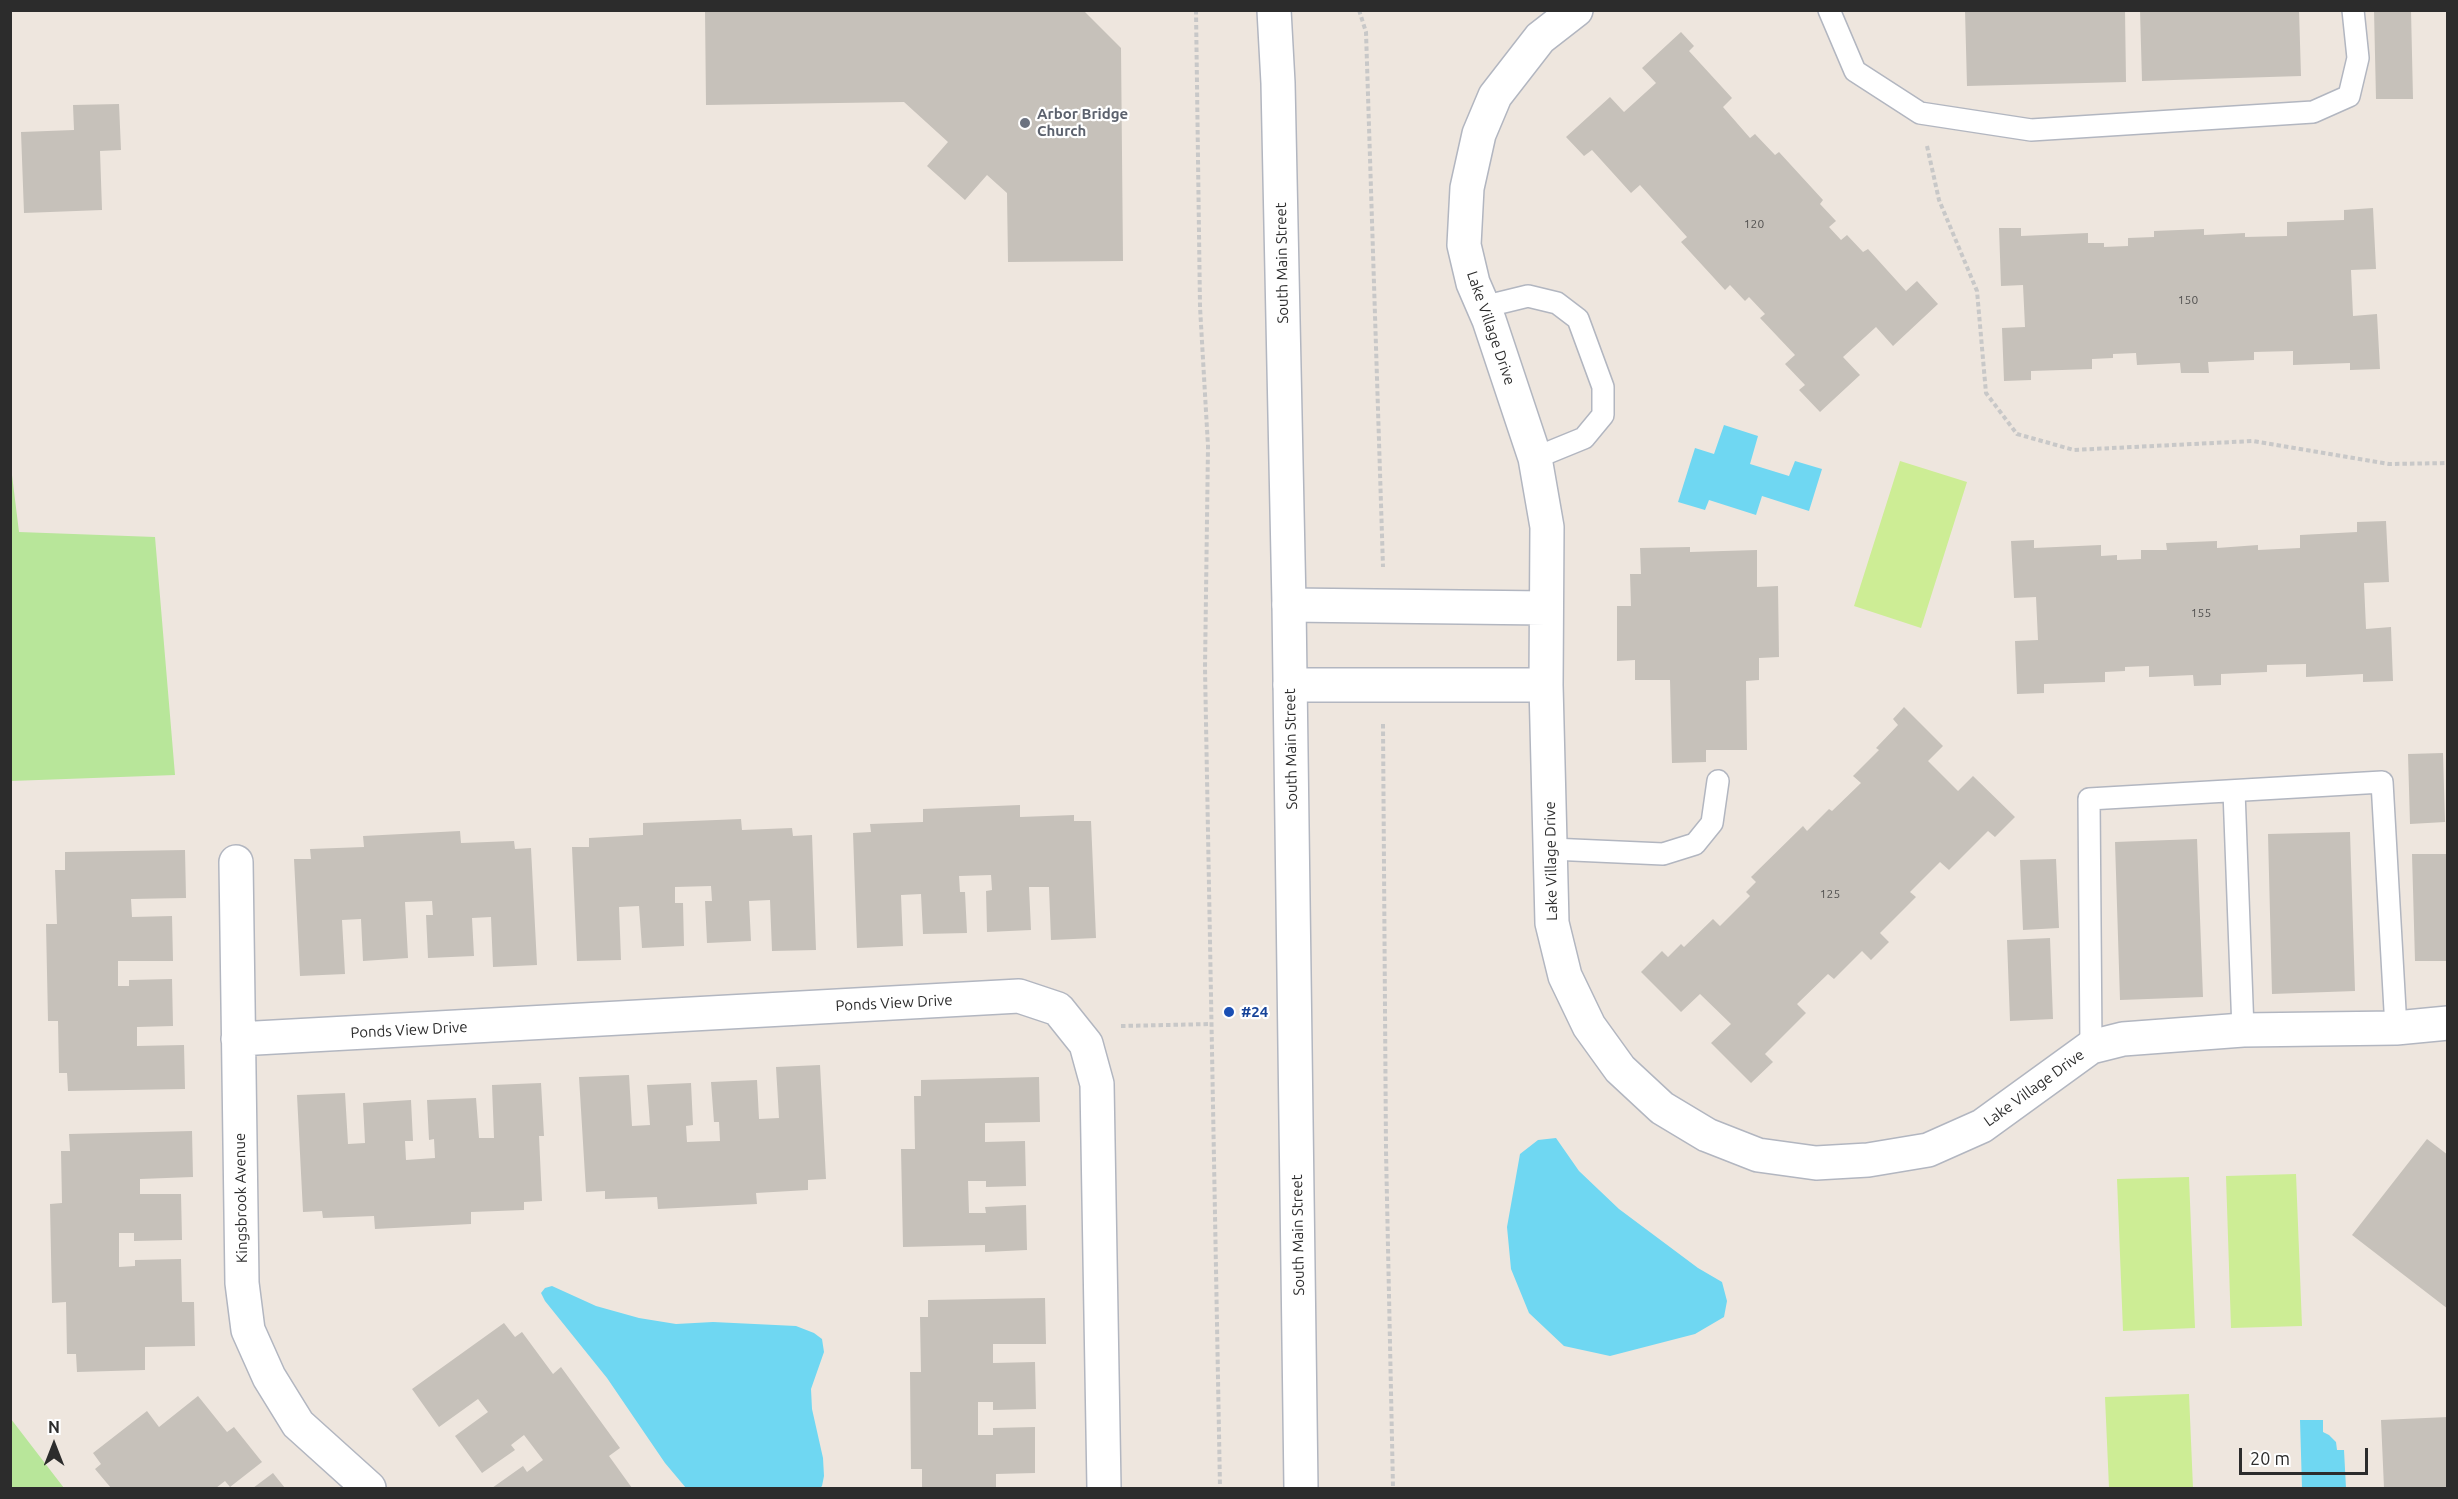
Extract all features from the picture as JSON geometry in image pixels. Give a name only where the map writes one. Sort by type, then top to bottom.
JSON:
[{"type":"street","name":"South Main Street","points":[[1274,10],[1278,83],[1290,605],[1301,1488]]},
{"type":"street","name":"Lake Village Drive","points":[[1576,10],[1540,38],[1495,96],[1479,135],[1467,188],[1464,245],[1473,283],[1535,458],[1547,527],[1546,685],[1552,923],[1565,976],[1589,1026],[1620,1069],[1662,1108],[1707,1135],[1758,1155],[1816,1163],[1868,1160],[1928,1150],[1982,1126],[2091,1047],[2123,1039],[2243,1030],[2396,1028],[2448,1023]]},
{"type":"street","points":[[1290,605],[1546,608]]},
{"type":"street","points":[[1290,685],[1546,685]]},
{"type":"street","name":"Kingsbrook Avenue","points":[[236,862],[242,1283],[248,1330],[269,1377],[298,1424],[369,1488]]},
{"type":"street","name":"Ponds View Drive","points":[[238,1039],[1019,996],[1058,1009],[1086,1044],[1097,1084],[1104,1488]]},
{"type":"lane","points":[[1829,10],[1855,71],[1920,113],[2031,130],[2313,112],[2349,96],[2358,58],[2353,10]]},
{"type":"lane","points":[[1483,307],[1528,296],[1557,303],[1578,320],[1603,387],[1603,415],[1584,438],[1535,458]]},
{"type":"lane","points":[[1551,849],[1663,854],[1695,844],[1712,823],[1718,781]]},
{"type":"lane","points":[[2091,1047],[2089,799],[2382,782],[2396,1028]]},
{"type":"lane","points":[[2234,791],[2243,1030]]},
{"type":"path","points":[[1196,10],[1200,307],[1209,446],[1205,668],[1212,938],[1210,1024],[1220,1488]]},
{"type":"path","points":[[1359,10],[1366,32],[1384,606]]},
{"type":"path","points":[[1920,113],[1939,200],[1977,291],[1986,393],[2017,434],[2074,450],[2253,441],[2389,464],[2448,464]]},
{"type":"path","points":[[1383,685],[1386,1151],[1393,1488]]},
{"type":"path","points":[[1086,1044],[1109,1026],[1210,1024]]},
{"type":"green space","points":[[1900,461],[1967,482],[1921,628],[1854,606]]},
{"type":"green space","points":[[11,467],[19,532],[155,537],[175,775],[11,781]]},
{"type":"green space","points":[[2296,1174],[2302,1326],[2231,1328],[2226,1176]]},
{"type":"green space","points":[[2189,1177],[2195,1328],[2123,1331],[2117,1179]]},
{"type":"green space","points":[[2189,1394],[2193,1488],[2109,1488],[2105,1397]]},
{"type":"green space","points":[[11,1419],[64,1488],[11,1488]]},
{"type":"water","points":[[1724,425],[1758,436],[1750,464],[1789,476],[1795,461],[1822,469],[1809,511],[1762,496],[1756,515],[1709,500],[1705,510],[1678,502],[1695,448],[1714,454]]},
{"type":"water","points":[[1556,1138],[1579,1171],[1619,1209],[1698,1268],[1722,1282],[1727,1301],[1724,1317],[1695,1334],[1610,1356],[1564,1346],[1529,1313],[1511,1269],[1507,1227],[1520,1154],[1538,1140]]},
{"type":"water","points":[[552,1286],[596,1306],[639,1318],[676,1324],[713,1322],[796,1326],[814,1333],[822,1339],[824,1352],[811,1389],[812,1409],[823,1458],[822,1486],[820,1488],[686,1488],[665,1463],[607,1378],[545,1301],[541,1293],[545,1288]]},
{"type":"water","points":[[2300,1420],[2323,1420],[2323,1432],[2336,1442],[2337,1450],[2344,1450],[2346,1488],[2302,1488]]},
{"type":"building","name":"Arbor Bridge Church","points":[[705,10],[1083,10],[1121,48],[1123,261],[1008,262],[1007,193],[987,175],[965,200],[927,166],[948,142],[904,102],[706,105]]},
{"type":"building","points":[[1965,10],[2125,10],[2126,82],[1967,86]]},
{"type":"building","points":[[2140,10],[2299,10],[2301,76],[2142,81]]},
{"type":"building","points":[[2374,10],[2411,10],[2413,99],[2376,99]]},
{"type":"building","points":[[1681,32],[1694,46],[1689,51],[1732,98],[1723,107],[1750,138],[1755,134],[1775,155],[1779,152],[1823,200],[1820,204],[1836,221],[1829,227],[1841,240],[1847,235],[1863,252],[1868,249],[1906,291],[1917,281],[1938,304],[1893,346],[1876,327],[1843,357],[1860,375],[1820,412],[1799,390],[1805,385],[1785,364],[1795,355],[1760,318],[1765,314],[1749,297],[1745,301],[1730,285],[1725,290],[1681,242],[1687,237],[1640,185],[1631,193],[1592,150],[1584,156],[1566,137],[1610,97],[1624,112],[1656,83],[1642,68]]},
{"type":"building","points":[[119,104],[121,150],[100,151],[102,210],[24,213],[21,132],[74,130],[73,105]]},
{"type":"building","points":[[2373,208],[2376,269],[2351,270],[2353,316],[2377,314],[2380,369],[2350,370],[2350,363],[2293,365],[2293,351],[2254,352],[2254,360],[2208,362],[2209,373],[2181,373],[2180,363],[2137,365],[2136,353],[2113,354],[2113,358],[2092,359],[2092,369],[2031,371],[2031,380],[2004,381],[2002,328],[2025,327],[2023,285],[2001,286],[1999,228],[2021,228],[2021,236],[2088,233],[2088,243],[2104,243],[2104,247],[2128,246],[2128,238],[2154,237],[2154,231],[2204,229],[2204,235],[2245,233],[2245,237],[2287,236],[2287,222],[2344,220],[2344,210]]},
{"type":"building","points":[[2386,521],[2389,582],[2364,583],[2366,629],[2391,627],[2393,681],[2363,682],[2363,674],[2306,677],[2306,664],[2267,665],[2267,672],[2221,674],[2221,685],[2194,686],[2193,675],[2149,677],[2149,666],[2125,667],[2125,671],[2105,672],[2105,682],[2044,684],[2044,693],[2017,694],[2015,641],[2038,640],[2036,597],[2014,598],[2011,541],[2034,540],[2034,548],[2101,545],[2101,556],[2117,555],[2117,560],[2141,559],[2141,550],[2167,550],[2166,543],[2217,541],[2217,548],[2258,545],[2258,550],[2300,548],[2300,535],[2357,532],[2357,522]]},
{"type":"building","points":[[1690,547],[1690,552],[1757,550],[1757,587],[1778,586],[1779,657],[1759,658],[1759,680],[1746,681],[1747,750],[1706,750],[1706,762],[1672,763],[1670,680],[1635,680],[1635,660],[1617,661],[1617,606],[1631,606],[1630,574],[1641,574],[1640,548]]},
{"type":"building","points":[[1904,707],[1943,746],[1928,761],[1958,791],[1973,776],[2015,817],[1995,837],[1988,831],[1949,870],[1940,862],[1910,892],[1916,897],[1880,933],[1889,942],[1871,960],[1862,951],[1834,979],[1828,974],[1797,1004],[1806,1013],[1765,1054],[1773,1062],[1751,1083],[1711,1043],[1731,1024],[1700,994],[1681,1012],[1641,972],[1662,951],[1668,957],[1681,944],[1684,947],[1713,919],[1720,926],[1750,896],[1746,892],[1756,882],[1751,877],[1803,826],[1807,831],[1829,809],[1832,811],[1861,783],[1853,776],[1879,750],[1876,748],[1898,725],[1893,719]]},
{"type":"building","points":[[2443,753],[2445,822],[2410,824],[2408,754]]},
{"type":"building","points":[[1020,805],[1020,817],[1074,815],[1074,821],[1091,821],[1096,938],[1051,940],[1049,887],[1029,887],[1031,930],[987,932],[986,891],[992,890],[991,875],[959,876],[960,892],[965,892],[967,933],[923,934],[921,894],[901,895],[903,946],[857,948],[853,833],[871,832],[870,824],[923,822],[923,809]]},
{"type":"building","points":[[741,819],[742,830],[792,828],[793,836],[812,835],[816,950],[772,951],[770,900],[749,901],[751,941],[707,943],[705,901],[712,901],[711,886],[675,887],[675,903],[683,903],[684,946],[642,948],[639,906],[619,907],[621,960],[577,961],[572,847],[589,847],[589,838],[643,835],[643,823]]},
{"type":"building","points":[[460,831],[461,843],[514,841],[515,849],[531,848],[537,965],[493,967],[491,917],[472,918],[474,956],[428,958],[426,915],[433,915],[432,901],[405,902],[408,958],[363,961],[361,919],[342,920],[345,974],[300,976],[294,859],[311,859],[310,849],[364,847],[363,836]]},
{"type":"building","points":[[2350,832],[2355,991],[2272,994],[2268,834]]},
{"type":"building","points":[[2197,839],[2203,997],[2120,1000],[2115,842]]},
{"type":"building","points":[[185,850],[186,898],[131,899],[132,917],[172,916],[173,961],[118,961],[118,986],[129,986],[129,980],[172,979],[173,1026],[137,1027],[137,1046],[184,1045],[185,1089],[68,1091],[67,1073],[59,1073],[58,1021],[48,1021],[46,924],[57,924],[55,870],[65,870],[65,852]]},
{"type":"building","points":[[2412,854],[2448,854],[2448,961],[2415,961]]},
{"type":"building","points":[[2056,859],[2059,928],[2023,930],[2020,860]]},
{"type":"building","points":[[2050,938],[2053,1019],[2010,1021],[2007,940]]},
{"type":"building","points":[[820,1065],[826,1179],[808,1180],[808,1190],[756,1193],[757,1204],[658,1209],[657,1197],[605,1199],[605,1191],[586,1192],[579,1077],[629,1075],[632,1126],[650,1125],[647,1085],[691,1083],[693,1125],[686,1126],[687,1142],[720,1141],[719,1122],[714,1122],[711,1082],[757,1080],[759,1119],[779,1118],[776,1067]]},
{"type":"building","points":[[1039,1077],[1040,1122],[985,1123],[985,1142],[1025,1141],[1026,1186],[986,1187],[986,1181],[968,1181],[969,1213],[986,1213],[985,1207],[1026,1205],[1027,1250],[985,1252],[985,1245],[903,1247],[901,1149],[915,1149],[914,1096],[921,1096],[921,1080]]},
{"type":"building","points":[[541,1083],[544,1136],[539,1136],[542,1201],[524,1202],[524,1210],[471,1212],[471,1224],[375,1229],[374,1216],[323,1218],[322,1211],[303,1212],[297,1095],[345,1093],[348,1144],[365,1143],[363,1103],[411,1100],[413,1141],[405,1141],[406,1160],[435,1158],[434,1139],[429,1140],[427,1100],[476,1098],[479,1138],[494,1138],[492,1085]]},
{"type":"building","points":[[192,1131],[193,1177],[140,1179],[140,1194],[181,1194],[182,1240],[134,1241],[134,1233],[119,1233],[119,1267],[135,1266],[135,1260],[181,1259],[182,1302],[194,1302],[195,1346],[145,1347],[145,1370],[77,1372],[76,1354],[67,1354],[66,1302],[52,1303],[50,1204],[62,1203],[61,1151],[70,1151],[69,1134]]},
{"type":"building","points":[[2427,1139],[2448,1155],[2448,1309],[2352,1235]]},
{"type":"building","points":[[1045,1298],[1046,1344],[993,1344],[993,1363],[1035,1362],[1036,1409],[993,1410],[993,1402],[978,1402],[978,1435],[993,1435],[993,1428],[1035,1427],[1035,1473],[996,1474],[996,1488],[922,1488],[922,1469],[911,1469],[910,1372],[921,1372],[920,1317],[928,1317],[928,1300]]},
{"type":"building","points":[[504,1323],[515,1337],[522,1332],[553,1374],[561,1367],[620,1448],[609,1456],[632,1488],[492,1488],[523,1466],[527,1472],[543,1460],[524,1435],[511,1445],[515,1450],[482,1473],[455,1436],[488,1412],[478,1399],[439,1427],[412,1389]]},
{"type":"building","points":[[198,1396],[227,1432],[234,1427],[262,1462],[230,1487],[225,1481],[216,1488],[111,1488],[95,1469],[101,1464],[93,1453],[147,1411],[159,1427]]},
{"type":"building","points":[[2448,1417],[2448,1488],[2384,1488],[2381,1420]]},
{"type":"building","points":[[273,1473],[285,1488],[253,1488]]},
{"type":"place","name":"Arbor Bridge Church","points":[[1025,123]]},
{"type":"place","name":"#24","points":[[1229,1012]]}]
